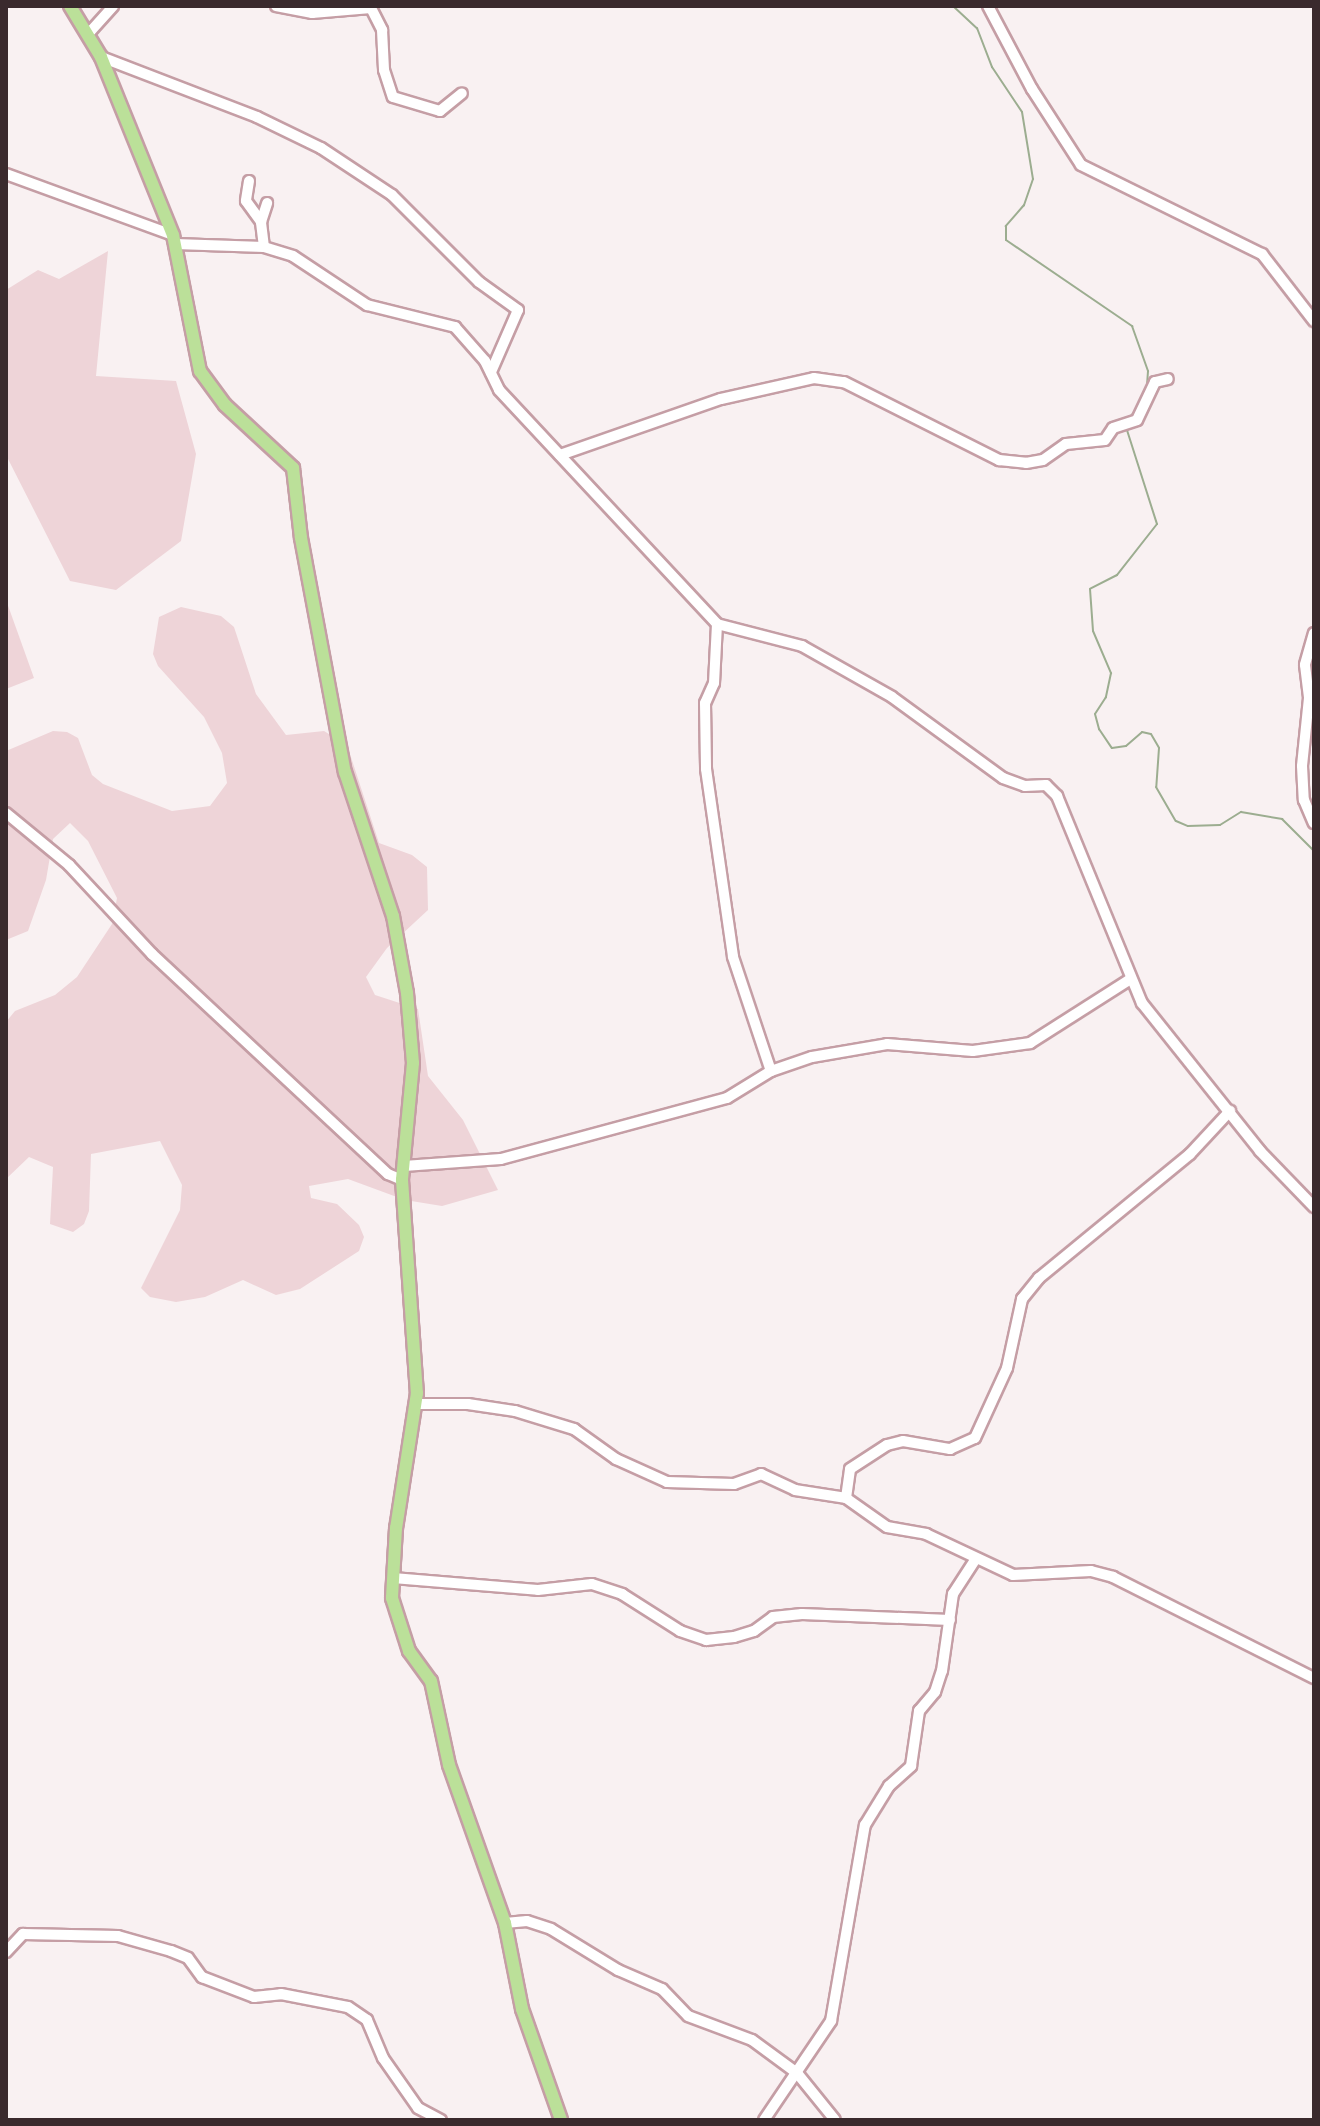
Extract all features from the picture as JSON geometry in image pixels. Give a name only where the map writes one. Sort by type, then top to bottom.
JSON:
[{"type":"main road","points":[[70,6],[101,57],[174,240],[200,371],[225,405],[293,468],[301,538],[345,772],[393,916],[407,993],[413,1063],[403,1173],[416,1404],[393,1578],[397,1622],[409,1651],[431,1681],[449,1765],[505,1923],[522,2009],[561,2120]]},
{"type":"street","points":[[89,33],[113,6]]},
{"type":"street","points":[[276,6],[312,13],[371,8],[382,30],[384,70],[393,97],[440,111],[462,93]]},
{"type":"street","points":[[988,6],[1032,89],[1081,165],[1262,254],[1314,321]]},
{"type":"street","points":[[101,57],[257,117],[321,148],[392,195],[479,282],[518,310],[491,372]]},
{"type":"street","points":[[6,174],[174,240],[264,247],[293,256],[361,303],[455,327],[491,372],[499,390],[717,624],[788,639],[892,697],[1003,778],[1025,786],[1046,785],[1057,796],[1129,980],[1260,1151],[1314,1207]]},
{"type":"street","points":[[249,181],[246,201],[261,222]]},
{"type":"street","points":[[264,247],[261,222],[267,203]]},
{"type":"street","points":[[560,455],[721,399],[814,378],[844,382],[999,460],[1026,463],[1043,460],[1066,444],[1105,440],[1113,428],[1137,420],[1155,382],[1168,379]]},
{"type":"street","points":[[717,624],[714,683],[705,703],[706,769],[733,957],[771,1071]]},
{"type":"street","points":[[1314,633],[1305,665],[1309,698],[1302,766],[1304,800],[1314,823]]},
{"type":"street","points":[[6,813],[69,865],[152,954],[388,1174],[501,1159],[727,1098],[771,1071],[887,1044],[973,1051],[1030,1043],[1129,980]]},
{"type":"street","points":[[846,1498],[850,1469],[887,1445],[903,1441],[950,1449],[975,1438],[1007,1368],[1022,1299],[1039,1278],[1190,1154],[1230,1111]]},
{"type":"street","points":[[416,1404],[468,1404],[559,1425],[667,1482],[734,1484],[761,1474],[795,1490],[846,1498],[887,1527],[926,1534],[975,1560],[1013,1575],[1091,1571],[1113,1577],[1314,1678]]},
{"type":"street","points":[[764,2120],[819,2045],[839,1995],[865,1825],[889,1786],[911,1766],[919,1711],[935,1692],[953,1594],[975,1560]]},
{"type":"street","points":[[393,1578],[538,1590],[592,1584],[622,1594],[680,1631],[706,1640],[754,1631],[773,1617],[802,1614],[950,1620]]},
{"type":"street","points":[[505,1923],[527,1921],[551,1929],[618,1970],[662,1989],[688,2016],[752,2040],[797,2073],[835,2120]]},
{"type":"street","points":[[6,1952],[23,1934],[118,1936],[188,1958],[202,1977],[254,1997],[281,1994],[348,2007],[367,2020],[383,2058],[418,2108],[441,2120]]},
{"type":"shaded area","points":[[108,251],[96,376],[176,381],[196,454],[181,541],[116,590],[70,581],[6,455],[6,290],[38,270],[59,279]]},
{"type":"shaded area","points":[[6,600],[34,678],[6,689]]},
{"type":"shaded area","points":[[181,607],[221,616],[234,627],[256,694],[286,735],[324,731],[347,745],[379,843],[412,855],[427,867],[428,910],[387,948],[366,977],[375,995],[418,1009],[428,1076],[463,1120],[498,1190],[442,1206],[405,1200],[348,1179],[309,1186],[311,1198],[337,1204],[359,1225],[364,1237],[359,1251],[300,1289],[276,1295],[243,1280],[205,1297],[176,1302],[150,1297],[141,1288],[180,1210],[182,1185],[160,1141],[91,1154],[89,1211],[84,1224],[73,1232],[50,1224],[53,1167],[29,1157],[6,1179],[6,1022],[15,1011],[55,995],[77,977],[112,924],[117,898],[88,841],[70,823],[53,839],[46,880],[28,931],[6,940],[6,751],[53,731],[67,732],[78,738],[92,775],[103,784],[172,811],[210,806],[227,783],[222,753],[204,717],[158,666],[153,654],[159,617]]},
{"type":"waterway","points":[[953,6],[977,28],[992,67],[1022,112],[1033,179],[1024,205],[1006,226],[1006,240],[1132,326],[1148,371],[1147,387]]},
{"type":"waterway","points":[[1129,418],[1138,408]]},
{"type":"waterway","points":[[1126,427],[1157,524],[1117,575],[1090,589],[1093,631],[1111,673],[1106,697],[1095,714],[1099,729],[1112,748],[1126,746],[1142,732],[1151,734],[1159,748],[1156,787],[1176,821],[1188,826],[1220,825],[1241,812],[1282,819],[1314,851]]}]
